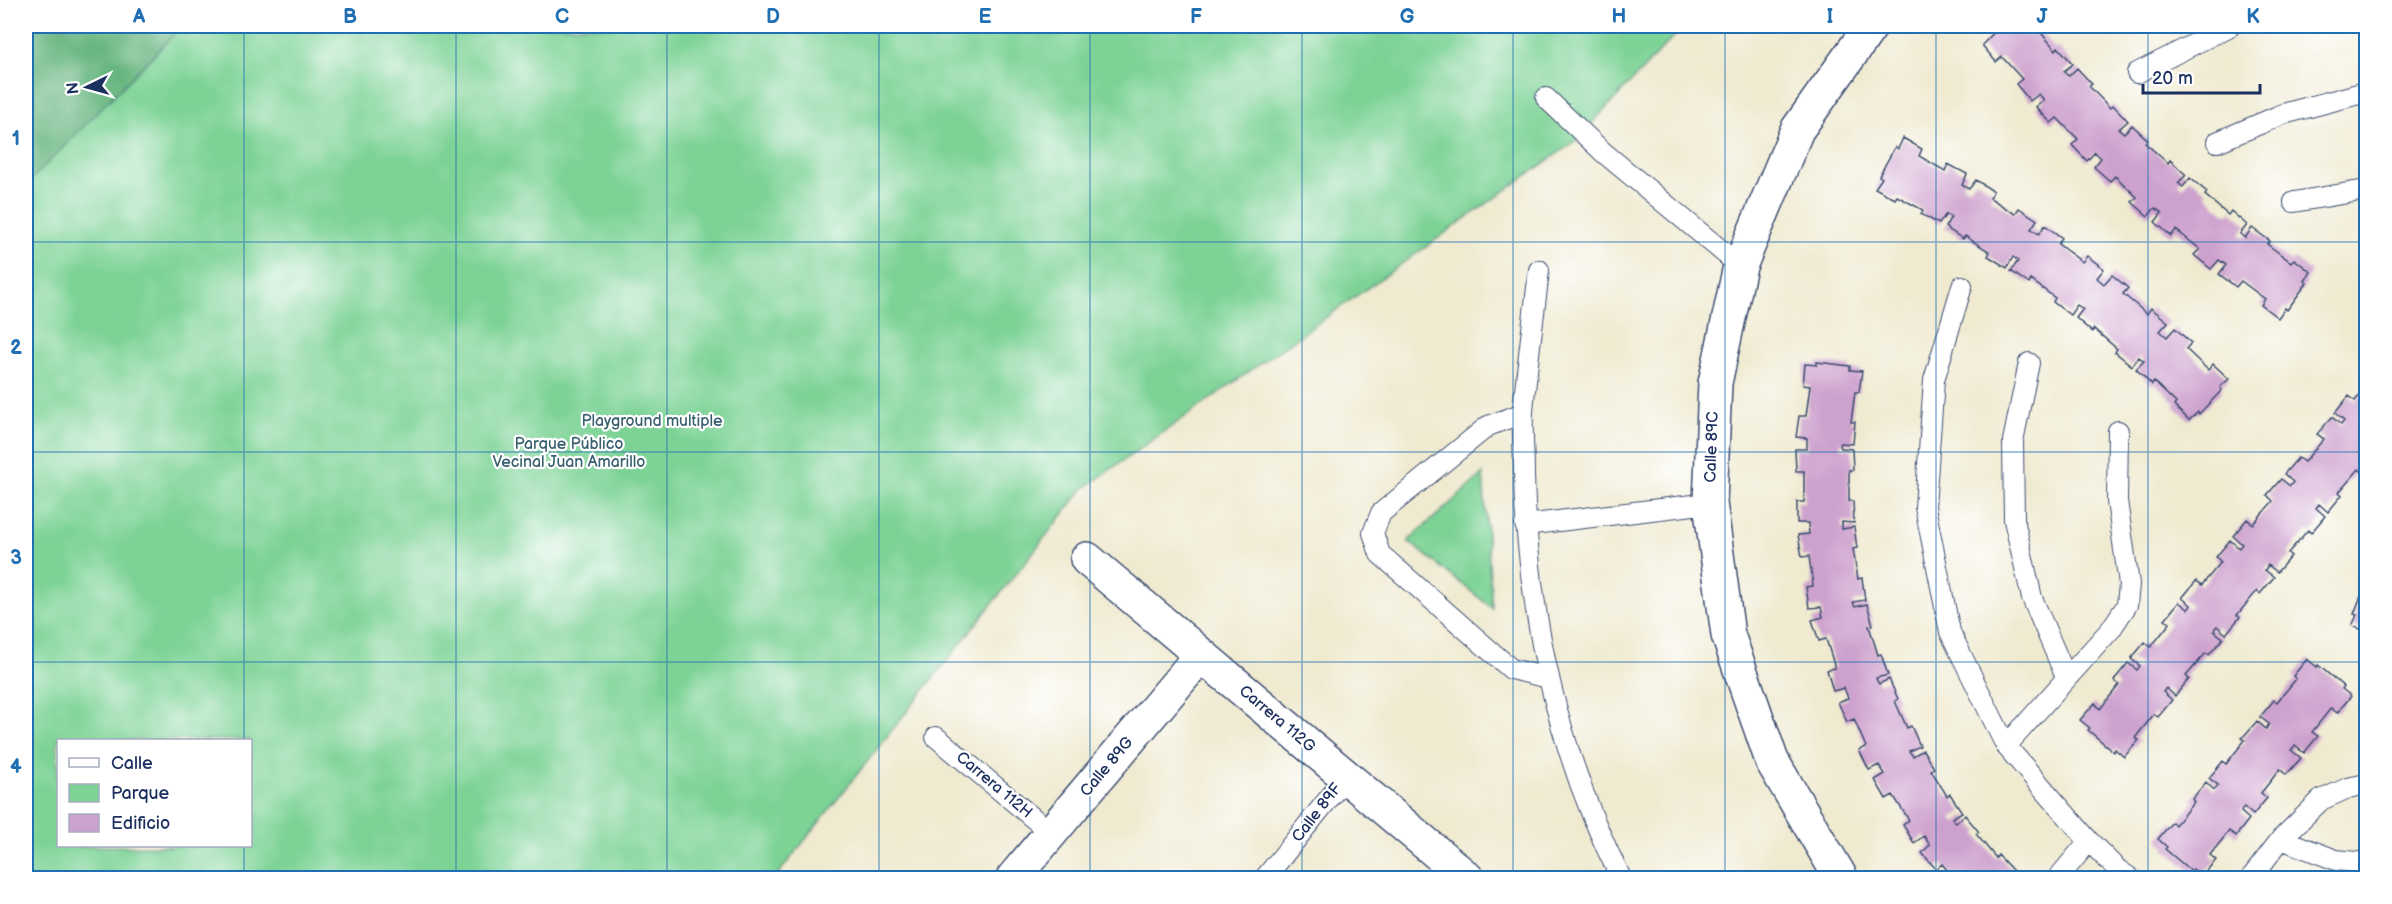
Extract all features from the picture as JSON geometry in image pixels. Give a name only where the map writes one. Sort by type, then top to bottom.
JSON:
[{"type":"street","name":"Calle 89C","points":[[1841,879],[1772,761],[1728,635],[1710,503],[1714,383],[1740,266],[1797,130],[1871,26]]},
{"type":"street","name":"Carrera 112G","points":[[1087,559],[1467,879]]},
{"type":"street","name":"Calle 89G","points":[[1013,879],[1201,655]]},
{"type":"lane","points":[[2137,73],[2230,26]]},
{"type":"lane","points":[[2217,142],[2283,114],[2367,92]]},
{"type":"lane","points":[[1546,98],[1603,152],[1740,266]]},
{"type":"lane","points":[[2294,202],[2367,190]]},
{"type":"lane","points":[[1539,270],[1523,412],[1525,525],[1534,602],[1549,678],[1575,769],[1621,879]]},
{"type":"lane","points":[[1962,286],[1934,380],[1925,507],[1950,632],[2006,746],[2089,841],[2130,879]]},
{"type":"lane","points":[[2029,363],[2013,441],[2014,520],[2032,598],[2066,677]]},
{"type":"lane","points":[[1523,412],[1488,426],[1381,513],[1373,533],[1380,554],[1511,669],[1549,678]]},
{"type":"lane","points":[[2006,746],[2111,629],[2127,605],[2129,584],[2117,501],[2118,431]]},
{"type":"lane","points":[[1525,525],[1710,503]]},
{"type":"lane","name":"Carrera 112H","points":[[936,737],[1051,833]]},
{"type":"lane","name":"Calle 89F","points":[[1265,879],[1346,777]]},
{"type":"lane","points":[[2251,879],[2281,840],[2321,800],[2348,788],[2367,784]]},
{"type":"lane","points":[[2281,840],[2336,860],[2367,863]]},
{"type":"lane","points":[[2058,879],[2089,841]]},
{"type":"green space","points":[[26,26],[182,26],[26,185]]},
{"type":"green space","name":"Parque Público Vecinal Juan Amarillo","points":[[182,26],[1684,26],[1574,142],[1083,489],[775,878],[26,878],[26,185]]},
{"type":"green space","points":[[1483,474],[1492,608],[1408,541]]},
{"type":"building","points":[[2000,26],[2037,26],[2056,50],[2058,47],[2073,64],[2064,71],[2066,74],[2069,76],[2077,68],[2092,84],[2089,86],[2110,108],[2113,105],[2128,121],[2119,129],[2124,133],[2132,125],[2148,140],[2145,143],[2168,163],[2170,160],[2186,175],[2178,183],[2183,187],[2190,178],[2207,192],[2205,195],[2228,215],[2231,211],[2247,225],[2240,234],[2245,238],[2252,228],[2270,241],[2267,244],[2291,262],[2294,259],[2311,272],[2305,281],[2307,283],[2287,310],[2285,308],[2278,318],[2261,305],[2265,299],[2241,281],[2236,287],[2219,274],[2226,265],[2219,260],[2211,269],[2194,255],[2200,249],[2176,230],[2171,236],[2155,222],[2162,213],[2155,208],[2148,216],[2132,202],[2137,197],[2115,176],[2110,181],[2094,167],[2101,158],[2095,152],[2087,161],[2072,145],[2078,139],[2057,118],[2051,123],[2036,107],[2044,100],[2039,94],[2030,101],[2016,84],[2022,79],[2002,57],[1996,62],[1982,45]]},
{"type":"building","points":[[1903,138],[1922,149],[1919,156],[1945,171],[1948,164],[1967,174],[1962,185],[1969,189],[1976,180],[1993,191],[1990,198],[2015,214],[2019,208],[2037,220],[2031,229],[2039,234],[2045,225],[2062,238],[2058,244],[2082,262],[2087,256],[2104,269],[2097,278],[2104,284],[2112,275],[2128,288],[2123,294],[2147,314],[2151,308],[2168,322],[2160,331],[2167,337],[2175,328],[2191,343],[2186,349],[2208,370],[2213,364],[2229,379],[2220,387],[2222,390],[2199,414],[2198,412],[2189,420],[2174,406],[2176,403],[2154,382],[2152,385],[2136,369],[2144,361],[2139,357],[2132,366],[2115,352],[2117,349],[2094,329],[2092,332],[2076,318],[2083,309],[2077,305],[2070,315],[2053,302],[2055,298],[2031,280],[2029,284],[2011,271],[2018,261],[2016,259],[2013,257],[2007,268],[1988,256],[1990,252],[1965,236],[1963,239],[1945,227],[1951,217],[1946,214],[1939,224],[1921,214],[1923,210],[1897,196],[1895,199],[1875,188],[1882,178],[1879,176],[1895,147],[1898,149]]},
{"type":"building","points":[[1817,362],[1850,366],[1850,370],[1862,371],[1859,392],[1855,392],[1851,422],[1855,422],[1853,444],[1841,443],[1840,445],[1841,448],[1852,449],[1853,470],[1849,470],[1849,501],[1853,501],[1854,523],[1842,522],[1842,529],[1854,527],[1857,548],[1853,549],[1858,579],[1862,578],[1865,600],[1853,602],[1855,607],[1867,604],[1873,625],[1869,626],[1878,655],[1881,654],[1888,675],[1876,678],[1877,681],[1879,684],[1889,679],[1898,699],[1895,701],[1907,728],[1911,726],[1920,746],[1909,751],[1913,756],[1923,750],[1934,768],[1931,770],[1947,796],[1950,794],[1962,812],[1952,818],[1956,823],[1965,815],[1979,832],[1976,834],[1996,858],[1998,855],[2013,871],[2005,878],[1954,878],[1942,864],[1936,869],[1922,853],[1930,845],[1924,836],[1914,843],[1903,825],[1909,820],[1893,795],[1886,799],[1875,780],[1885,774],[1879,765],[1869,770],[1859,750],[1866,747],[1854,719],[1847,722],[1838,702],[1848,698],[1844,688],[1833,691],[1827,670],[1835,668],[1826,639],[1819,641],[1812,620],[1823,617],[1821,607],[1809,608],[1806,587],[1813,586],[1809,556],[1802,557],[1798,535],[1809,534],[1808,523],[1797,523],[1797,502],[1804,502],[1804,471],[1796,471],[1795,449],[1807,449],[1807,438],[1796,437],[1799,416],[1806,416],[1810,386],[1803,385],[1805,364],[1817,365]]},
{"type":"building","points":[[2366,387],[2366,465],[2361,471],[2359,469],[2339,492],[2342,495],[2328,512],[2319,504],[2316,508],[2325,516],[2311,533],[2308,530],[2288,553],[2291,556],[2277,572],[2268,565],[2265,570],[2274,577],[2260,594],[2257,591],[2237,615],[2240,617],[2226,634],[2217,626],[2215,628],[2214,631],[2223,638],[2209,655],[2206,653],[2186,676],[2189,679],[2175,696],[2166,688],[2163,692],[2172,700],[2158,717],[2154,714],[2135,738],[2139,740],[2124,757],[2115,749],[2114,752],[2080,720],[2095,703],[2100,709],[2119,685],[2114,680],[2128,663],[2137,670],[2140,666],[2131,659],[2145,642],[2151,647],[2170,623],[2165,619],[2179,602],[2188,609],[2190,607],[2191,605],[2182,598],[2196,581],[2202,585],[2221,562],[2216,557],[2230,540],[2239,548],[2242,544],[2233,536],[2247,519],[2253,524],[2273,501],[2267,495],[2281,479],[2290,486],[2293,482],[2284,474],[2298,458],[2304,462],[2324,439],[2317,434],[2332,417],[2341,425],[2344,421],[2335,413],[2349,396],[2355,401]]},
{"type":"building","points":[[2366,583],[2366,631],[2352,626],[2357,615],[2354,614]]},
{"type":"building","points":[[2307,659],[2317,667],[2318,665],[2351,696],[2337,713],[2331,708],[2312,732],[2318,736],[2304,753],[2295,746],[2291,750],[2301,758],[2286,775],[2280,769],[2261,793],[2267,798],[2253,815],[2244,807],[2242,809],[2241,812],[2249,819],[2236,836],[2229,831],[2210,855],[2216,860],[2202,876],[2193,869],[2191,871],[2165,849],[2167,847],[2158,839],[2172,822],[2175,825],[2194,802],[2192,799],[2206,782],[2214,790],[2218,785],[2209,778],[2223,761],[2226,764],[2245,740],[2242,738],[2257,721],[2266,729],[2269,724],[2260,717],[2274,700],[2277,702],[2296,679],[2293,676]]},
{"type":"park label","name":"Playground multiple","points":[[652,421]]}]
